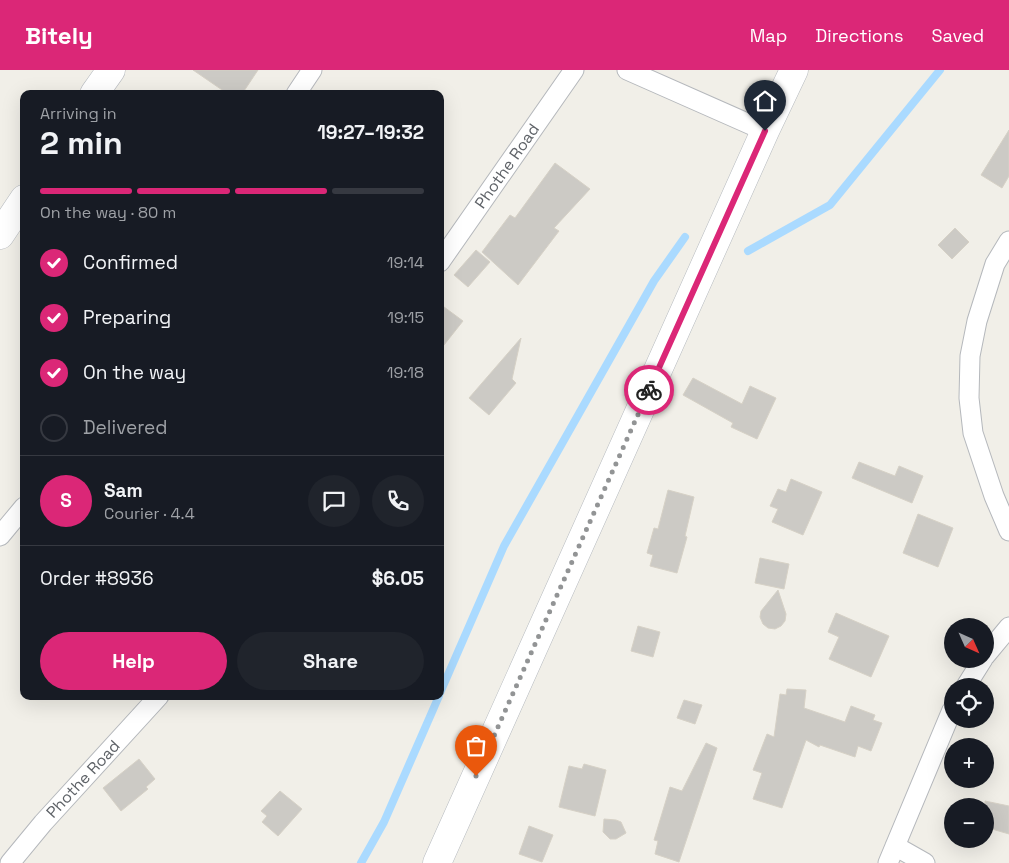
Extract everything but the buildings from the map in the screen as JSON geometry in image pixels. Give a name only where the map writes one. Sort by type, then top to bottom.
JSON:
[{"type":"street","points":[[97,90],[111,70]]},
{"type":"street","points":[[299,90],[312,70]]},
{"type":"street","name":"Phothe Road","points":[[444,256],[574,70]]},
{"type":"street","points":[[627,70],[765,131]]},
{"type":"street","points":[[437,863],[794,70]]},
{"type":"street","points":[[0,235],[20,205]]},
{"type":"street","points":[[1009,241],[995,264],[977,321],[970,356],[969,398],[973,433],[994,496],[1009,531]]},
{"type":"street","points":[[0,536],[20,512]]},
{"type":"street","points":[[994,645],[1009,628]]},
{"type":"street","name":"Phothe Road","points":[[10,863],[43,823],[155,700]]},
{"type":"street","points":[[924,863],[892,855],[945,728]]},
{"type":"waterway","points":[[748,251],[830,205],[940,70]]},
{"type":"waterway","points":[[444,684],[504,546],[654,281],[685,237]]},
{"type":"waterway","points":[[361,863],[384,822],[437,700]]},
{"type":"way so far","points":[[476,776],[649,390]]},
{"type":"route","points":[[649,390],[765,131]]}]
